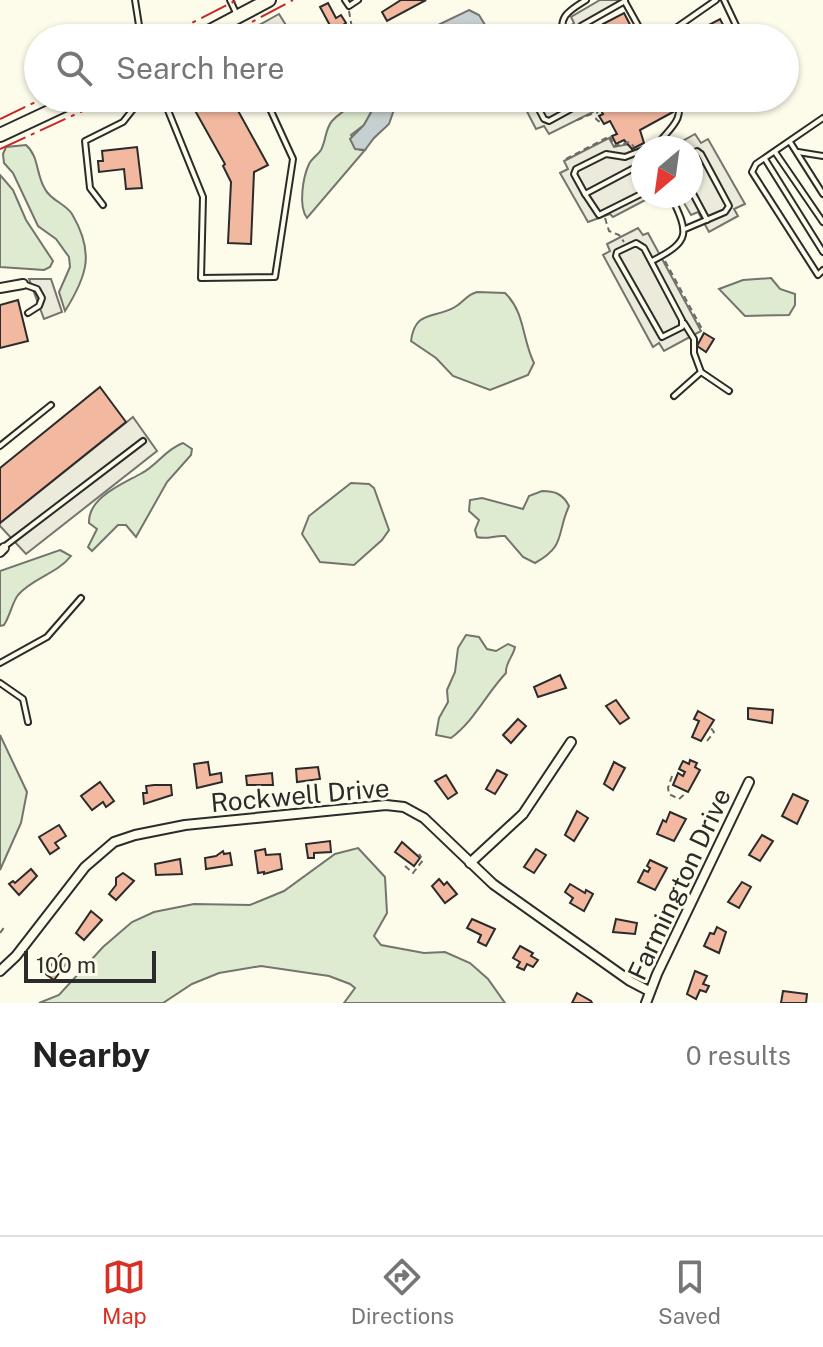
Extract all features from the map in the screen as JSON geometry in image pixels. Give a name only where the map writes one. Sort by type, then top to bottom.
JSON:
[{"type":"main road","points":[[224,24],[269,0]]},
{"type":"main road","points":[[0,135],[49,112]]},
{"type":"street","points":[[0,288],[23,284]]},
{"type":"street","points":[[470,863],[526,811],[571,742]]},
{"type":"street","name":"Farmington Drive","points":[[646,1003],[749,782]]},
{"type":"street","name":"Rockwell Drive","points":[[0,971],[16,956],[92,859],[114,842],[185,825],[364,805],[391,805],[404,807],[424,818],[502,891],[630,981],[649,991]]},
{"type":"lane","points":[[135,0],[139,24]]},
{"type":"lane","points":[[230,0],[238,17]]},
{"type":"lane","points":[[345,0],[349,6],[358,0]]},
{"type":"lane","points":[[561,24],[566,13],[585,0]]},
{"type":"lane","points":[[682,24],[716,0]]},
{"type":"lane","points":[[724,0],[735,24]]},
{"type":"lane","points":[[585,24],[625,1],[637,24]]},
{"type":"lane","points":[[103,205],[90,188],[85,141],[123,122],[131,112]]},
{"type":"lane","points":[[169,112],[203,197],[201,278],[275,277],[293,159],[271,112]]},
{"type":"lane","points":[[540,112],[549,121],[565,112]]},
{"type":"lane","points":[[664,136],[680,112]]},
{"type":"lane","points":[[823,118],[756,164],[752,172],[818,275],[823,270]]},
{"type":"lane","points":[[790,141],[823,194]]},
{"type":"lane","points":[[775,152],[823,222]]},
{"type":"lane","points":[[797,152],[823,156]]},
{"type":"lane","points":[[631,155],[625,157],[606,154],[576,169],[574,174],[597,214],[631,199]]},
{"type":"lane","points":[[685,229],[725,212],[729,206],[703,158]]},
{"type":"lane","points":[[764,159],[823,252]]},
{"type":"lane","points":[[585,194],[631,170]]},
{"type":"lane","points":[[651,261],[677,247],[684,238],[685,229],[676,208]]},
{"type":"lane","points":[[701,208],[707,220]]},
{"type":"lane","points":[[682,321],[681,328],[661,337],[616,256],[617,252],[634,243],[641,245],[694,339],[694,353],[701,372],[729,391]]},
{"type":"lane","points":[[23,284],[37,289],[42,298],[39,306],[28,313]]},
{"type":"lane","points":[[674,396],[701,372]]},
{"type":"lane","points":[[0,446],[51,405]]},
{"type":"lane","points":[[2,550],[143,441]]},
{"type":"lane","points":[[0,663],[47,637],[81,598]]},
{"type":"lane","points":[[0,683],[23,699],[28,722]]},
{"type":"path","points":[[349,6],[352,24]]},
{"type":"path","points":[[577,120],[591,112],[601,123]]},
{"type":"path","points":[[566,159],[610,136],[614,146],[631,143]]},
{"type":"path","points":[[604,213],[609,231],[619,235],[627,247]]},
{"type":"path","points":[[665,261],[702,329]]},
{"type":"path","points":[[707,741],[714,732],[710,727]]},
{"type":"path","points":[[672,776],[669,794],[679,799],[686,793]]},
{"type":"path","points":[[405,866],[413,873],[423,860],[419,854]]},
{"type":"path","points":[[0,933],[6,925]]},
{"type":"green space","points":[[342,112],[371,112],[364,125],[351,135],[360,150],[365,150],[307,218],[302,199],[303,184],[310,162],[321,150],[335,118]]},
{"type":"green space","points":[[26,145],[33,155],[45,189],[72,214],[84,241],[83,275],[65,311],[59,292],[70,267],[69,257],[56,239],[38,226],[13,173],[4,163],[6,147]]},
{"type":"green space","points":[[0,175],[13,190],[26,220],[53,261],[50,267],[44,270],[0,267]]},
{"type":"green space","points":[[771,278],[780,289],[795,294],[795,305],[789,315],[745,316],[719,289],[743,280]]},
{"type":"green space","points":[[477,292],[505,293],[511,300],[520,317],[534,363],[528,375],[490,390],[453,376],[436,358],[411,341],[421,319],[448,311]]},
{"type":"green space","points":[[183,443],[192,449],[191,455],[167,482],[136,537],[126,525],[118,525],[92,551],[88,547],[97,529],[89,523],[94,506],[108,492],[147,470]]},
{"type":"green space","points":[[351,483],[369,484],[374,488],[389,530],[354,565],[320,562],[302,534],[309,516]]},
{"type":"green space","points":[[542,491],[558,494],[569,506],[559,539],[545,557],[535,563],[523,557],[505,536],[477,537],[475,530],[479,520],[469,511],[470,500],[482,498],[523,509],[529,496]]},
{"type":"green space","points":[[60,550],[71,556],[24,589],[16,598],[4,625],[0,626],[0,571]]},
{"type":"green space","points":[[466,635],[479,637],[487,649],[496,651],[508,644],[515,647],[514,651],[506,673],[467,723],[451,738],[436,735],[439,718],[448,702],[447,690],[455,672],[458,648]]},
{"type":"green space","points":[[0,735],[27,792],[21,823],[0,870]]},
{"type":"green space","points":[[358,848],[385,877],[387,913],[374,936],[381,945],[424,953],[445,952],[470,963],[488,979],[505,1003],[344,1003],[355,988],[350,984],[329,976],[261,966],[219,973],[192,984],[163,1003],[39,1003],[59,995],[103,947],[132,922],[154,912],[194,904],[250,905],[284,891],[335,854]]},
{"type":"shaded area","points":[[600,0],[617,0],[618,5],[583,24],[573,24],[571,17]]},
{"type":"shaded area","points":[[469,10],[479,15],[484,24],[440,24]]},
{"type":"shaded area","points":[[279,14],[285,24],[261,24]]},
{"type":"shaded area","points":[[371,112],[393,112],[389,124],[365,150],[355,149],[350,139]]},
{"type":"shaded area","points":[[527,112],[593,112],[549,134],[544,126],[536,129]]},
{"type":"shaded area","points":[[609,138],[614,147],[629,144],[631,208],[613,217],[610,214],[588,222],[560,173],[568,169],[564,161]]},
{"type":"shaded area","points":[[708,139],[745,204],[734,209],[738,216],[709,232],[698,212],[691,215],[687,208],[703,208],[703,142]]},
{"type":"shaded area","points":[[638,228],[643,235],[648,233],[701,331],[664,351],[659,343],[653,347],[603,255],[610,251],[607,244]]},
{"type":"shaded area","points":[[29,279],[51,279],[62,312],[44,319]]},
{"type":"shaded area","points":[[133,417],[157,451],[26,554],[0,523]]},
{"type":"building","points":[[401,0],[426,0],[387,21],[382,12]]},
{"type":"building","points":[[328,3],[336,18],[341,15],[346,23],[329,24],[320,7]]},
{"type":"building","points":[[624,13],[630,24],[603,24]]},
{"type":"building","points":[[196,112],[239,112],[268,165],[254,172],[251,244],[228,243],[231,182],[223,166],[225,164]]},
{"type":"building","points":[[602,112],[673,112],[640,130],[642,136],[631,136],[631,148],[624,140],[616,144],[612,136],[617,134],[610,121],[604,124],[599,116]]},
{"type":"building","points":[[137,147],[142,188],[126,189],[124,169],[99,172],[98,161],[103,161],[102,151]]},
{"type":"building","points":[[18,300],[28,341],[0,348],[0,305]]},
{"type":"building","points":[[704,333],[714,339],[706,352],[697,346]]},
{"type":"building","points":[[100,387],[126,422],[0,523],[0,468]]},
{"type":"building","points":[[560,675],[566,688],[538,697],[534,687]]},
{"type":"building","points":[[616,700],[629,718],[620,724],[606,706]]},
{"type":"building","points":[[748,708],[773,710],[772,723],[748,719]]},
{"type":"building","points":[[698,711],[714,720],[701,741],[692,737],[699,721],[694,719]]},
{"type":"building","points":[[518,719],[526,726],[511,743],[503,735]]},
{"type":"building","points":[[690,760],[697,763],[695,767],[700,770],[688,792],[673,785],[678,773],[683,776],[685,772],[679,769],[683,761],[689,764]]},
{"type":"building","points":[[208,762],[210,775],[221,773],[222,782],[197,788],[194,764]]},
{"type":"building","points":[[614,762],[625,768],[613,790],[604,784]]},
{"type":"building","points":[[318,767],[320,779],[297,782],[296,769]]},
{"type":"building","points":[[497,770],[507,775],[495,794],[486,789]]},
{"type":"building","points":[[272,773],[273,785],[247,785],[246,776]]},
{"type":"building","points":[[446,775],[457,793],[448,799],[435,781]]},
{"type":"building","points":[[100,782],[114,801],[106,807],[103,802],[92,810],[81,796]]},
{"type":"building","points":[[171,785],[172,795],[144,804],[146,786]]},
{"type":"building","points":[[793,794],[808,801],[797,824],[782,816]]},
{"type":"building","points":[[577,811],[588,818],[574,841],[565,835]]},
{"type":"building","points":[[670,812],[686,819],[674,841],[657,834]]},
{"type":"building","points":[[59,825],[66,836],[55,843],[59,848],[50,854],[39,837]]},
{"type":"building","points":[[762,835],[773,841],[760,861],[749,855]]},
{"type":"building","points":[[330,841],[331,852],[314,853],[314,858],[308,858],[306,844]]},
{"type":"building","points":[[402,842],[420,858],[414,866],[395,852]]},
{"type":"building","points":[[265,849],[266,855],[280,854],[282,869],[258,873],[255,851]]},
{"type":"building","points":[[536,849],[546,855],[534,873],[524,867]]},
{"type":"building","points":[[223,851],[224,854],[230,853],[232,865],[206,869],[205,858]]},
{"type":"building","points":[[180,859],[182,874],[156,875],[155,864]]},
{"type":"building","points":[[650,860],[667,868],[655,890],[638,882],[644,870],[648,872]]},
{"type":"building","points":[[31,869],[37,876],[19,895],[9,884],[15,883]]},
{"type":"building","points":[[123,873],[134,881],[116,900],[109,894],[116,885],[116,878]]},
{"type":"building","points":[[439,879],[444,885],[447,882],[457,894],[445,903],[432,886]]},
{"type":"building","points":[[742,882],[751,887],[739,908],[728,902]]},
{"type":"building","points":[[570,884],[593,894],[584,911],[570,903],[573,898],[565,892]]},
{"type":"building","points":[[91,911],[102,920],[84,940],[76,933]]},
{"type":"building","points":[[472,919],[495,929],[486,946],[478,942],[481,935],[467,928]]},
{"type":"building","points":[[616,919],[637,923],[635,934],[613,932]]},
{"type":"building","points":[[717,927],[726,932],[719,953],[704,946]]},
{"type":"building","points":[[520,946],[533,953],[531,956],[538,960],[533,967],[527,964],[524,970],[517,967],[520,962],[513,958]]},
{"type":"building","points":[[61,954],[69,960],[54,980],[44,973]]},
{"type":"building","points":[[695,971],[707,976],[703,984],[709,986],[706,992],[700,990],[696,999],[687,994]]},
{"type":"building","points":[[783,991],[807,994],[806,1003],[781,1003]]},
{"type":"building","points":[[577,993],[591,1001],[592,1003],[572,1003]]},
{"type":"power","points":[[190,24],[237,0]]},
{"type":"power","points":[[248,24],[293,0]]},
{"type":"power","points":[[0,119],[24,108]]},
{"type":"power","points":[[0,149],[81,112]]}]
